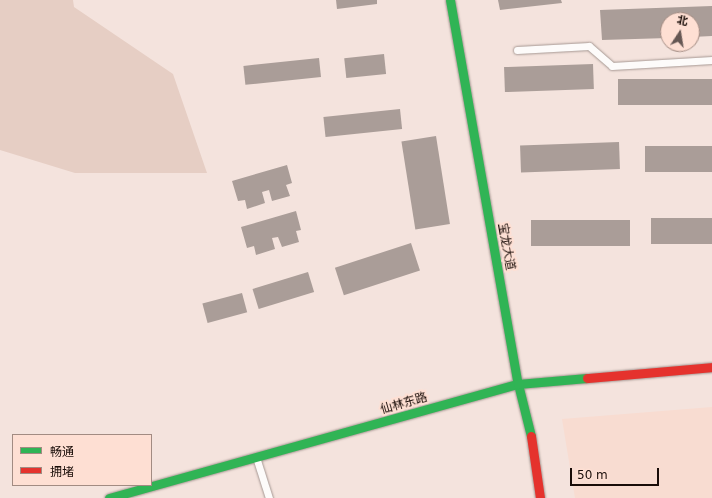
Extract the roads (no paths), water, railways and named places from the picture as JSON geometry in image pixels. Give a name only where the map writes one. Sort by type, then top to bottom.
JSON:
[{"type":"street","name":"宝龙大道","points":[[450,0],[518,384],[530,432],[540,498]]},
{"type":"street","name":"仙林东路","points":[[109,498],[518,384],[712,367]]},
{"type":"lane","points":[[517,50],[590,46],[612,66],[712,60]]},
{"type":"lane","points":[[256,457],[269,498]]}]
